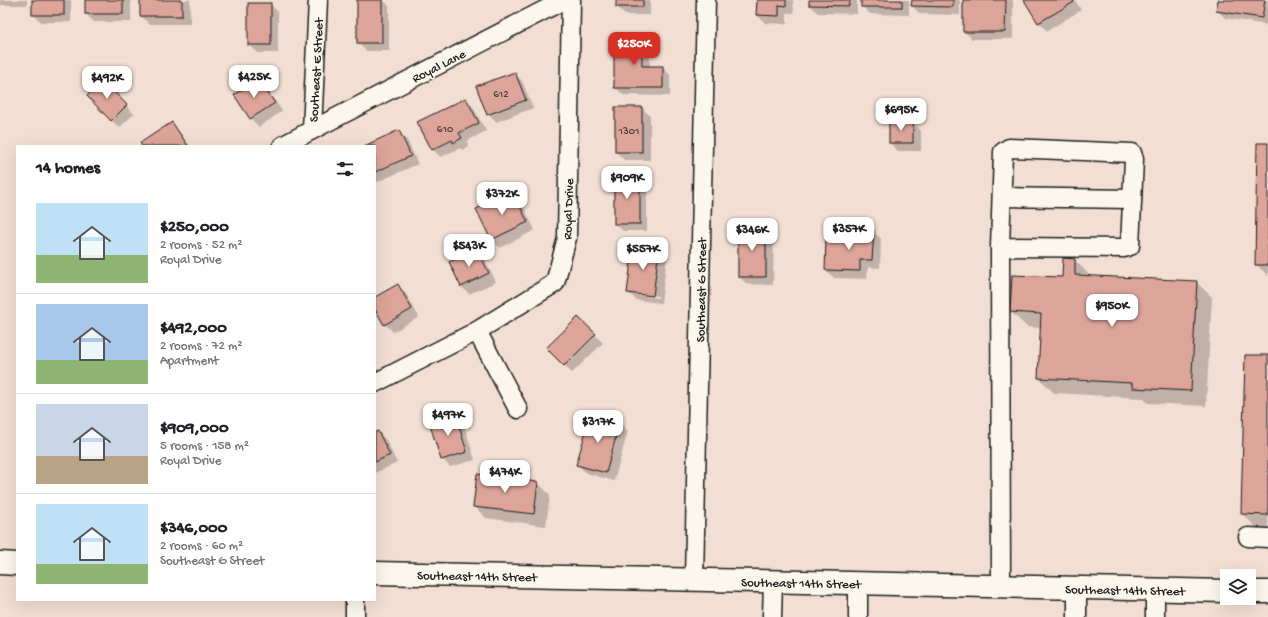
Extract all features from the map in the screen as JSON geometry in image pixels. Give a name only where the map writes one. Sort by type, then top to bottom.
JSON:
[{"type":"main road","points":[[0,563],[16,564]]},
{"type":"main road","name":"Southeast 14th Street","points":[[376,573],[1220,591]]},
{"type":"main road","points":[[1256,592],[1268,592]]},
{"type":"street","name":"Southeast E Street","points":[[284,145],[312,130],[318,0]]},
{"type":"street","name":"Royal Lane","points":[[312,130],[564,0]]},
{"type":"street","name":"Royal Drive","points":[[376,382],[477,331],[555,283],[567,238],[571,0]]},
{"type":"street","name":"Southeast G Street","points":[[694,580],[706,0]]},
{"type":"street","points":[[1000,247],[1124,248],[1130,246],[1134,159],[1132,153],[1009,148],[1003,152],[1000,247],[1001,586]]},
{"type":"street","points":[[1002,197],[1132,199]]},
{"type":"street","points":[[477,331],[518,409]]},
{"type":"street","points":[[1248,537],[1268,538]]},
{"type":"street","points":[[772,617],[773,582]]},
{"type":"street","points":[[858,583],[858,617]]},
{"type":"street","points":[[1077,587],[1077,617]]},
{"type":"street","points":[[1155,589],[1155,617]]},
{"type":"street","points":[[355,601],[355,617]]},
{"type":"building","points":[[32,0],[64,0],[64,15],[32,15]]},
{"type":"building","points":[[85,0],[123,0],[123,14],[85,14]]},
{"type":"building","points":[[140,0],[182,0],[182,16],[140,16]]},
{"type":"building","points":[[357,0],[382,0],[382,43],[357,43]]},
{"type":"building","points":[[616,0],[643,0],[643,7],[616,7]]},
{"type":"building","points":[[757,0],[786,0],[786,6],[779,5],[779,16],[756,15]]},
{"type":"building","points":[[809,0],[850,0],[849,6],[809,5]]},
{"type":"building","points":[[861,0],[902,0],[902,7],[861,7]]},
{"type":"building","points":[[912,0],[953,0],[953,7],[911,6]]},
{"type":"building","points":[[963,0],[1006,0],[1005,32],[963,32]]},
{"type":"building","points":[[1024,0],[1073,0],[1074,2],[1038,23]]},
{"type":"building","points":[[1218,0],[1265,0],[1262,18],[1216,11]]},
{"type":"building","points":[[248,3],[271,3],[271,45],[248,45]]},
{"type":"building","points":[[614,38],[642,38],[642,66],[663,66],[663,88],[614,88]]},
{"type":"building","points":[[515,72],[526,100],[487,115],[476,86]]},
{"type":"building","points":[[258,79],[275,103],[250,119],[234,95]]},
{"type":"building","points":[[103,80],[127,105],[111,121],[87,96]]},
{"type":"building","points":[[466,98],[479,123],[459,133],[462,138],[453,143],[452,140],[432,150],[417,122]]},
{"type":"building","points":[[615,107],[642,107],[642,152],[615,152]]},
{"type":"building","points":[[172,122],[187,145],[141,145],[140,143]]},
{"type":"building","points":[[889,122],[913,122],[913,143],[889,143]]},
{"type":"building","points":[[399,130],[411,156],[376,172],[376,145],[366,145]]},
{"type":"building","points":[[1257,143],[1268,143],[1268,265],[1255,265]]},
{"type":"building","points":[[614,177],[640,177],[640,224],[614,224]]},
{"type":"building","points":[[512,191],[528,222],[491,240],[476,209]]},
{"type":"building","points":[[738,226],[766,227],[766,277],[738,277]]},
{"type":"building","points":[[849,229],[874,230],[872,260],[860,260],[860,271],[825,270],[826,238],[849,239]]},
{"type":"building","points":[[633,246],[659,250],[653,296],[627,293]]},
{"type":"building","points":[[477,249],[489,273],[461,287],[449,262]]},
{"type":"building","points":[[1063,258],[1075,259],[1075,275],[1197,281],[1191,391],[1132,388],[1132,383],[1038,378],[1041,314],[1010,312],[1012,275],[1062,277]]},
{"type":"building","points":[[398,284],[412,309],[384,325],[376,311],[376,296]]},
{"type":"building","points":[[578,317],[596,334],[564,366],[546,348]]},
{"type":"building","points":[[1245,355],[1268,355],[1268,515],[1241,514]]},
{"type":"building","points":[[455,413],[467,452],[441,460],[429,422]]},
{"type":"building","points":[[591,414],[620,422],[606,473],[576,465]]},
{"type":"building","points":[[378,431],[390,455],[376,462],[376,432]]},
{"type":"building","points":[[477,474],[538,482],[534,514],[473,507]]}]
